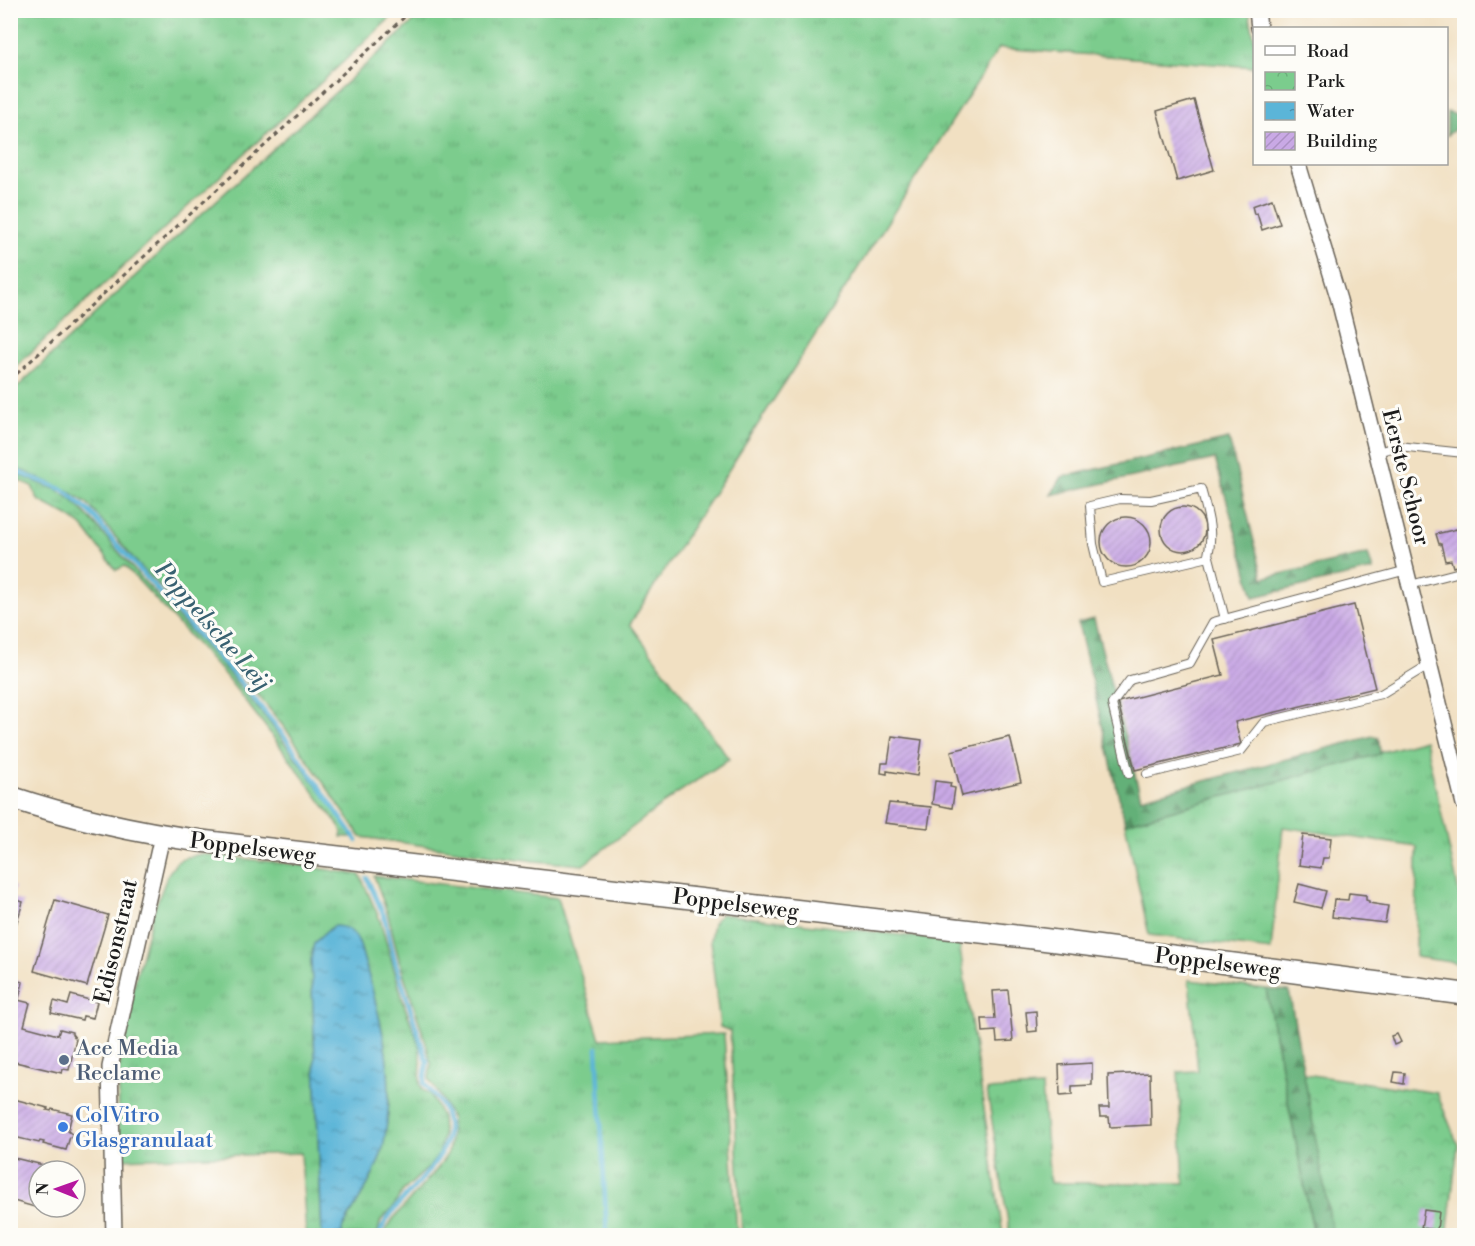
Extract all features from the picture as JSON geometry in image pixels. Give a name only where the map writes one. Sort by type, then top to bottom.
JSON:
[{"type":"street","points":[[1257,10],[1259,27]]},
{"type":"street","name":"Eerste Schoor","points":[[1298,165],[1339,300],[1464,804]]},
{"type":"street","name":"Poppelseweg","points":[[10,797],[85,820],[162,836],[1041,939],[1464,994]]},
{"type":"street","name":"Edisonstraat","points":[[114,1236],[110,1067],[162,836]]},
{"type":"lane","points":[[1378,452],[1398,446],[1464,453]]},
{"type":"lane","points":[[1209,557],[1102,582],[1093,544],[1090,506],[1120,499],[1151,500],[1201,489],[1211,531],[1209,557],[1225,619]]},
{"type":"lane","points":[[1129,774],[1112,704],[1130,680],[1190,663],[1213,622],[1409,578],[1464,571]]},
{"type":"lane","points":[[1147,774],[1241,751],[1264,722],[1381,694],[1430,664]]},
{"type":"path","points":[[10,380],[412,10]]},
{"type":"green space","points":[[11,10],[398,10],[398,11],[11,371]]},
{"type":"green space","points":[[425,11],[1249,11],[1253,33],[1253,67],[999,48],[630,624],[729,759],[676,794],[583,865],[534,861],[361,837],[291,736],[239,671],[137,563],[88,504],[69,491],[11,466],[11,393],[184,230]]},
{"type":"green space","points":[[1448,112],[1463,118],[1464,123],[1448,134]]},
{"type":"green space","points":[[1229,439],[1263,578],[1368,554],[1373,570],[1254,597],[1215,459],[1051,495],[1062,477]]},
{"type":"green space","points":[[11,472],[57,490],[86,514],[141,578],[221,664],[269,722],[351,832],[352,837],[341,837],[340,827],[224,674],[125,566],[116,570],[83,527],[38,500],[32,486],[11,477]]},
{"type":"green space","points":[[1094,619],[1141,798],[1373,736],[1379,741],[1380,754],[1125,823],[1078,623]]},
{"type":"green space","points":[[1425,740],[1464,915],[1464,964],[1416,957],[1417,847],[1283,827],[1271,950],[1149,935],[1125,823]]},
{"type":"green space","points":[[201,854],[299,865],[360,875],[380,920],[405,1007],[419,1044],[420,1084],[423,1090],[430,1094],[442,1117],[443,1137],[439,1154],[429,1167],[403,1191],[392,1209],[381,1220],[377,1235],[342,1235],[342,1229],[379,1161],[383,1148],[389,1100],[382,1032],[359,942],[311,959],[322,1235],[306,1235],[301,1153],[118,1159],[119,1070],[135,980],[153,913],[168,874],[176,863],[183,858]]},
{"type":"green space","points":[[374,876],[558,898],[600,1039],[724,1034],[737,1235],[385,1235],[393,1219],[438,1168],[448,1153],[451,1118],[429,1079],[431,1063],[426,1043]]},
{"type":"green space","points":[[721,914],[959,942],[1003,1235],[742,1235],[730,1031],[720,1027],[710,941],[713,923]]},
{"type":"green space","points":[[1189,980],[1266,989],[1314,1235],[1010,1235],[987,1090],[1042,1087],[1050,1183],[1184,1183],[1178,1072],[1198,1071]]},
{"type":"green space","points":[[1266,989],[1289,991],[1333,1235],[1314,1235]]},
{"type":"green space","points":[[1304,1074],[1437,1093],[1458,1145],[1447,1235],[1333,1235]]},
{"type":"water","points":[[333,926],[349,930],[359,942],[382,1032],[389,1100],[384,1144],[379,1161],[342,1229],[342,1235],[322,1236],[311,959],[314,943]]},
{"type":"building","points":[[1194,100],[1214,170],[1177,181],[1157,111]]},
{"type":"building","points":[[1272,199],[1280,224],[1262,230],[1257,213],[1254,214],[1252,206]]},
{"type":"building","points":[[1183,507],[1198,514],[1205,529],[1198,544],[1183,551],[1168,544],[1161,529],[1168,514]]},
{"type":"building","points":[[1121,517],[1131,517],[1144,524],[1151,537],[1151,547],[1144,560],[1131,567],[1121,567],[1112,563],[1105,556],[1101,547],[1101,537],[1105,528],[1112,521]]},
{"type":"building","points":[[1457,529],[1461,546],[1464,546],[1464,564],[1453,567],[1451,560],[1445,561],[1436,534]]},
{"type":"building","points":[[1354,605],[1375,688],[1235,722],[1241,744],[1135,770],[1118,702],[1223,675],[1214,640]]},
{"type":"building","points":[[892,736],[922,740],[917,776],[887,771],[887,774],[881,773],[882,763],[888,763]]},
{"type":"building","points":[[1010,737],[1021,782],[962,796],[951,751]]},
{"type":"building","points":[[935,781],[951,783],[950,787],[955,788],[952,808],[932,804]]},
{"type":"building","points":[[889,803],[931,807],[928,828],[885,823]]},
{"type":"building","points":[[1303,835],[1331,838],[1329,858],[1323,858],[1321,868],[1299,865]]},
{"type":"building","points":[[1299,884],[1326,891],[1321,908],[1294,902]]},
{"type":"building","points":[[10,885],[15,887],[11,898],[23,902],[16,925],[10,923]]},
{"type":"building","points":[[1349,893],[1366,895],[1369,903],[1388,906],[1385,923],[1332,917],[1334,899],[1348,900]]},
{"type":"building","points":[[55,900],[108,915],[87,986],[34,971]]},
{"type":"building","points":[[14,980],[23,982],[19,998],[10,996]]},
{"type":"building","points":[[1008,990],[1013,1041],[997,1042],[996,1031],[983,1032],[982,1019],[995,1019],[993,991]]},
{"type":"building","points":[[71,995],[97,1002],[93,1018],[83,1016],[82,1020],[51,1013],[54,1001],[68,1005]]},
{"type":"building","points":[[10,998],[30,1003],[24,1026],[58,1035],[60,1029],[72,1032],[76,1039],[69,1070],[63,1069],[62,1073],[15,1062],[13,1070],[10,1070]]},
{"type":"building","points":[[1036,1011],[1037,1031],[1028,1032],[1026,1012]]},
{"type":"building","points":[[1397,1034],[1401,1042],[1394,1045],[1391,1036]]},
{"type":"building","points":[[1092,1063],[1092,1085],[1072,1086],[1072,1095],[1060,1096],[1059,1065]]},
{"type":"building","points":[[1395,1072],[1405,1073],[1404,1084],[1393,1082]]},
{"type":"building","points":[[1150,1073],[1151,1125],[1110,1127],[1109,1117],[1100,1117],[1099,1108],[1109,1108],[1108,1075]]},
{"type":"building","points":[[10,1098],[48,1108],[47,1110],[72,1114],[68,1131],[73,1135],[70,1137],[66,1150],[43,1144],[44,1142],[40,1141],[39,1143],[10,1136]]},
{"type":"building","points":[[10,1157],[27,1161],[27,1205],[10,1200]]},
{"type":"building","points":[[1424,1210],[1439,1212],[1437,1230],[1421,1228]]},
{"type":"waterway","name":"Poppelsche Leij","points":[[10,469],[64,490],[90,512],[244,686],[287,740],[357,841]]},
{"type":"waterway","name":"Poppelsche Leij","points":[[367,878],[384,916],[395,961],[427,1061],[424,1083],[441,1105],[448,1127],[442,1152],[390,1215],[380,1236]]},
{"type":"waterway","points":[[597,1048],[607,1236]]},
{"type":"place","name":"Ace Media Reclame","points":[[64,1060]]},
{"type":"place","name":"ColVitro Glasgranulaat","points":[[63,1127]]}]
